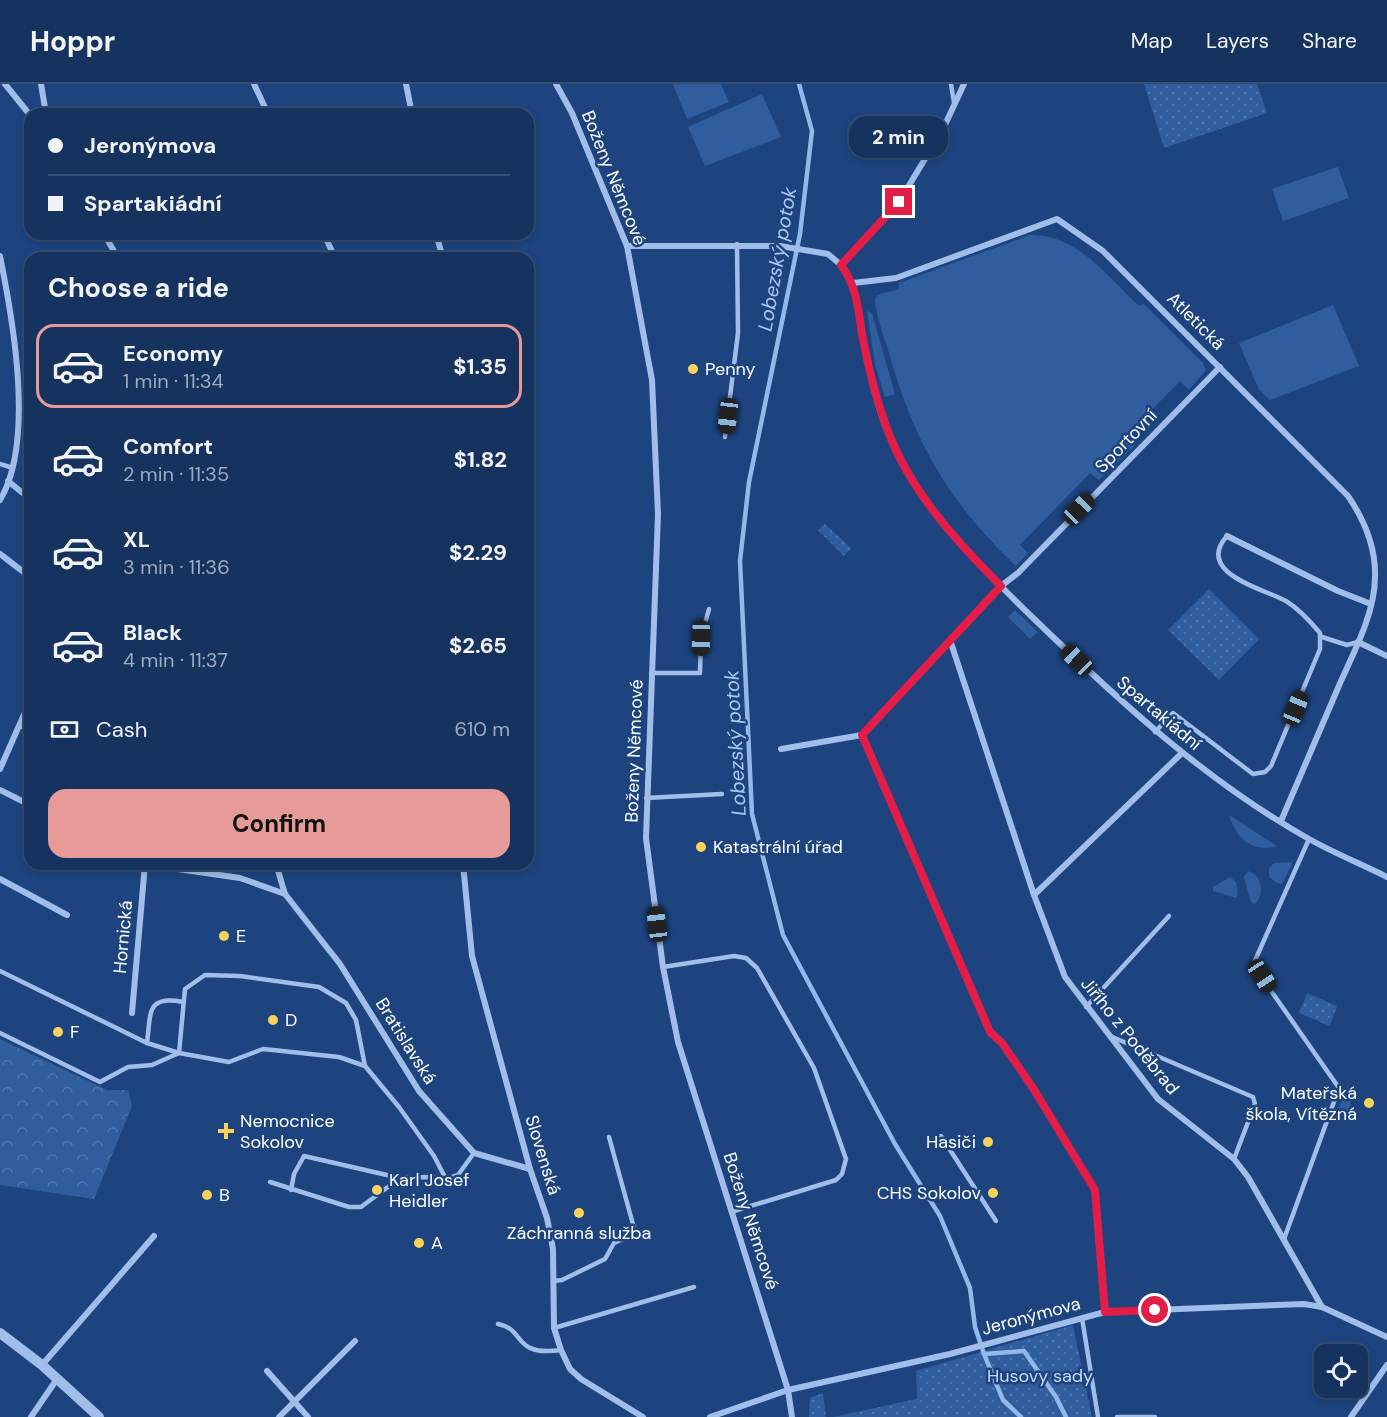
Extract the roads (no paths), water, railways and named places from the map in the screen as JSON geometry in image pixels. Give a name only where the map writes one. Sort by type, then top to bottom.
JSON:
[{"type":"street","points":[[5,84],[24,108]]},
{"type":"street","points":[[41,84],[45,108]]},
{"type":"street","points":[[254,84],[265,108]]},
{"type":"street","points":[[406,84],[411,108]]},
{"type":"street","points":[[841,265],[899,202],[955,106],[964,84]]},
{"type":"street","name":"Boženy Němcové","points":[[559,86],[627,246],[652,380],[658,514],[646,838],[663,967],[678,1042],[788,1390],[792,1417]]},
{"type":"street","name":"Atletická","points":[[853,283],[896,278],[1057,219],[1103,251],[1329,475],[1357,508],[1364,521],[1375,556],[1376,580],[1371,604],[1358,642],[1281,821]]},
{"type":"street","name":"Spartakiádní","points":[[627,246],[737,244],[780,246],[828,254],[841,265],[853,283],[881,413],[893,446],[936,516],[1001,586],[1107,690],[1155,732],[1182,753],[1309,839],[1387,877]]},
{"type":"street","points":[[0,256],[13,320],[19,403],[13,468],[0,500]]},
{"type":"street","name":"Sportovní","points":[[862,735],[1001,586],[1018,573],[1220,367]]},
{"type":"street","points":[[8,481],[24,494]]},
{"type":"street","points":[[1227,536],[1338,591],[1371,604]]},
{"type":"street","points":[[0,554],[24,572]]},
{"type":"street","name":"Jiřího z Poděbrad","points":[[950,640],[1034,895],[1065,977],[1158,1099],[1234,1159],[1248,1177],[1322,1306]]},
{"type":"street","points":[[1358,642],[1387,656]]},
{"type":"street","points":[[0,769],[24,715]]},
{"type":"street","points":[[20,725],[24,727]]},
{"type":"street","points":[[781,749],[862,735],[990,1032],[1002,1043],[1033,1088],[1095,1190],[1105,1312]]},
{"type":"street","points":[[1034,895],[1182,753]]},
{"type":"street","points":[[0,790],[24,802]]},
{"type":"street","name":"Hornická","points":[[132,1013],[144,870]]},
{"type":"street","points":[[194,870],[240,878],[285,894]]},
{"type":"street","points":[[278,870],[285,894]]},
{"type":"street","name":"Slovenská","points":[[464,870],[472,956],[530,1169],[547,1218],[553,1249],[554,1328],[561,1350],[570,1369],[581,1379],[643,1417]]},
{"type":"street","points":[[0,879],[67,915]]},
{"type":"street","name":"Bratislavská","points":[[285,894],[340,964],[419,1091],[474,1153]]},
{"type":"street","points":[[474,1153],[530,1169]]},
{"type":"street","points":[[42,1365],[154,1236]]},
{"type":"street","name":"Jeronýmova","points":[[710,1417],[788,1390],[950,1354],[1105,1312],[1290,1304],[1322,1306],[1387,1337]]},
{"type":"street","points":[[0,1333],[42,1365],[99,1417]]},
{"type":"street","points":[[279,1417],[355,1341]]},
{"type":"street","points":[[1351,1417],[1387,1365]]},
{"type":"street","points":[[267,1371],[308,1417]]},
{"type":"street","points":[[31,1417],[57,1379]]},
{"type":"lane","points":[[951,84],[955,106]]},
{"type":"lane","points":[[725,437],[738,333],[737,244]]},
{"type":"lane","points":[[0,464],[13,468]]},
{"type":"lane","points":[[1227,536],[1221,543],[1219,556],[1222,567],[1234,578],[1287,602],[1304,615],[1322,637],[1347,645],[1358,642]]},
{"type":"lane","points":[[651,674],[700,673],[701,638],[709,609]]},
{"type":"lane","points":[[1155,732],[1173,713],[1253,774],[1265,772],[1271,766],[1320,649],[1322,637]]},
{"type":"lane","points":[[646,798],[722,794]]},
{"type":"lane","points":[[1284,1239],[1339,1088],[1253,965],[1309,839]]},
{"type":"lane","points":[[1086,1007],[1169,916]]},
{"type":"lane","points":[[663,967],[734,956],[746,958],[757,968],[814,1068],[846,1159],[842,1174],[836,1180],[731,1212]]},
{"type":"lane","points":[[0,971],[147,1043],[179,1053],[229,1062],[263,1049],[339,1057],[365,1066]]},
{"type":"lane","points":[[179,1053],[185,989],[205,975],[240,976],[320,987],[346,1003],[356,1020],[365,1066],[405,1115],[434,1156],[446,1179]]},
{"type":"lane","points":[[147,1043],[152,1008],[156,1002],[165,999],[183,1002]]},
{"type":"lane","points":[[0,1033],[100,1082],[128,1067],[152,1065],[179,1053]]},
{"type":"lane","points":[[1109,1036],[1253,1096],[1255,1104],[1234,1159]]},
{"type":"lane","points":[[941,1136],[996,1221]]},
{"type":"lane","points":[[554,1281],[562,1280],[605,1259],[614,1243],[630,1236],[634,1228],[609,1137]]},
{"type":"lane","points":[[291,1190],[294,1174],[304,1156],[400,1178],[446,1179],[458,1175],[474,1153]]},
{"type":"lane","points":[[270,1182],[349,1207],[361,1207],[400,1178]]},
{"type":"lane","points":[[554,1328],[694,1287]]},
{"type":"lane","points":[[1082,1318],[1098,1417]]},
{"type":"lane","points":[[498,1324],[507,1326],[525,1346],[534,1351],[561,1350]]},
{"type":"lane","points":[[1117,1417],[1155,1417]]},
{"type":"waterway","name":"Lobezský potok","points":[[799,84],[812,131],[800,234],[749,482],[740,561],[752,814],[783,935],[895,1144],[940,1216],[970,1288],[975,1327],[984,1354],[1003,1400],[1021,1417]]},
{"type":"waterway","points":[[984,1354],[1024,1351],[1056,1397],[1066,1417]]},
{"type":"place","name":"Penny","points":[[693,369]]},
{"type":"place","name":"Katastrální úřad","points":[[701,847]]},
{"type":"place","name":"E","points":[[224,936]]},
{"type":"place","name":"D","points":[[273,1020]]},
{"type":"place","name":"F","points":[[58,1032]]},
{"type":"place","name":"Mateřská škola, Vítězná","points":[[1369,1103]]},
{"type":"place","name":"Nemocnice Sokolov","points":[[226,1131]]},
{"type":"place","name":"Hasiči","points":[[988,1142]]},
{"type":"place","name":"Karl Josef Heidler","points":[[377,1190]]},
{"type":"place","name":"CHS Sokolov","points":[[993,1193]]},
{"type":"place","name":"B","points":[[207,1195]]},
{"type":"place","name":"Záchranná služba","points":[[579,1213]]},
{"type":"place","name":"A","points":[[419,1243]]},
{"type":"park label","name":"Husovy sady","points":[[1040,1376]]}]
